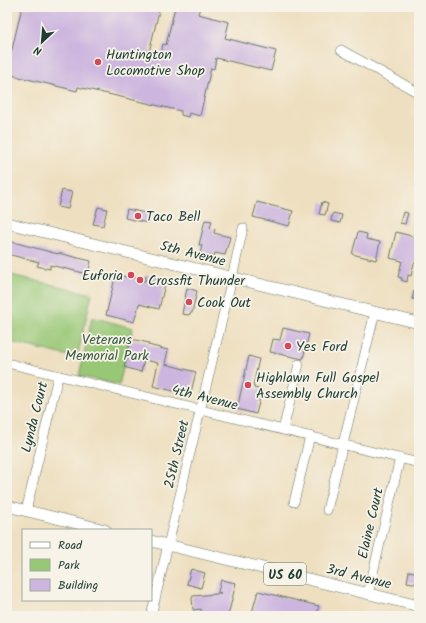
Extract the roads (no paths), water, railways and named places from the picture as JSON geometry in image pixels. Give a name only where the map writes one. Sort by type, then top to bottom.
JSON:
[{"type":"main road","name":"5th Avenue","points":[[7,223],[419,323]]},
{"type":"main road","points":[[7,506],[101,529]]},
{"type":"main road","name":"3rd Avenue","points":[[152,541],[419,606]]},
{"type":"street","points":[[341,50],[419,93]]},
{"type":"street","name":"25th Street","points":[[151,616],[243,228]]},
{"type":"street","points":[[326,510],[375,312]]},
{"type":"street","name":"4th Avenue","points":[[7,363],[419,463]]},
{"type":"street","points":[[283,430],[299,364]]},
{"type":"street","name":"Lynda Court","points":[[26,511],[58,376]]},
{"type":"street","points":[[294,502],[310,436]]},
{"type":"street","name":"Elaine Court","points":[[368,594],[400,458]]},
{"type":"place","name":"Huntington Locomotive Shop","points":[[98,62]]},
{"type":"place","name":"Taco Bell","points":[[138,216]]},
{"type":"place","name":"Euforia","points":[[131,275]]},
{"type":"place","name":"Crossfit Thunder","points":[[140,280]]},
{"type":"place","name":"Cook Out","points":[[189,302]]},
{"type":"place","name":"Yes Ford","points":[[288,346]]},
{"type":"place","name":"Highlawn Full Gospel Assembly Church","points":[[248,385]]},
{"type":"park label","name":"Veterans Memorial Park","points":[[107,348]]}]
